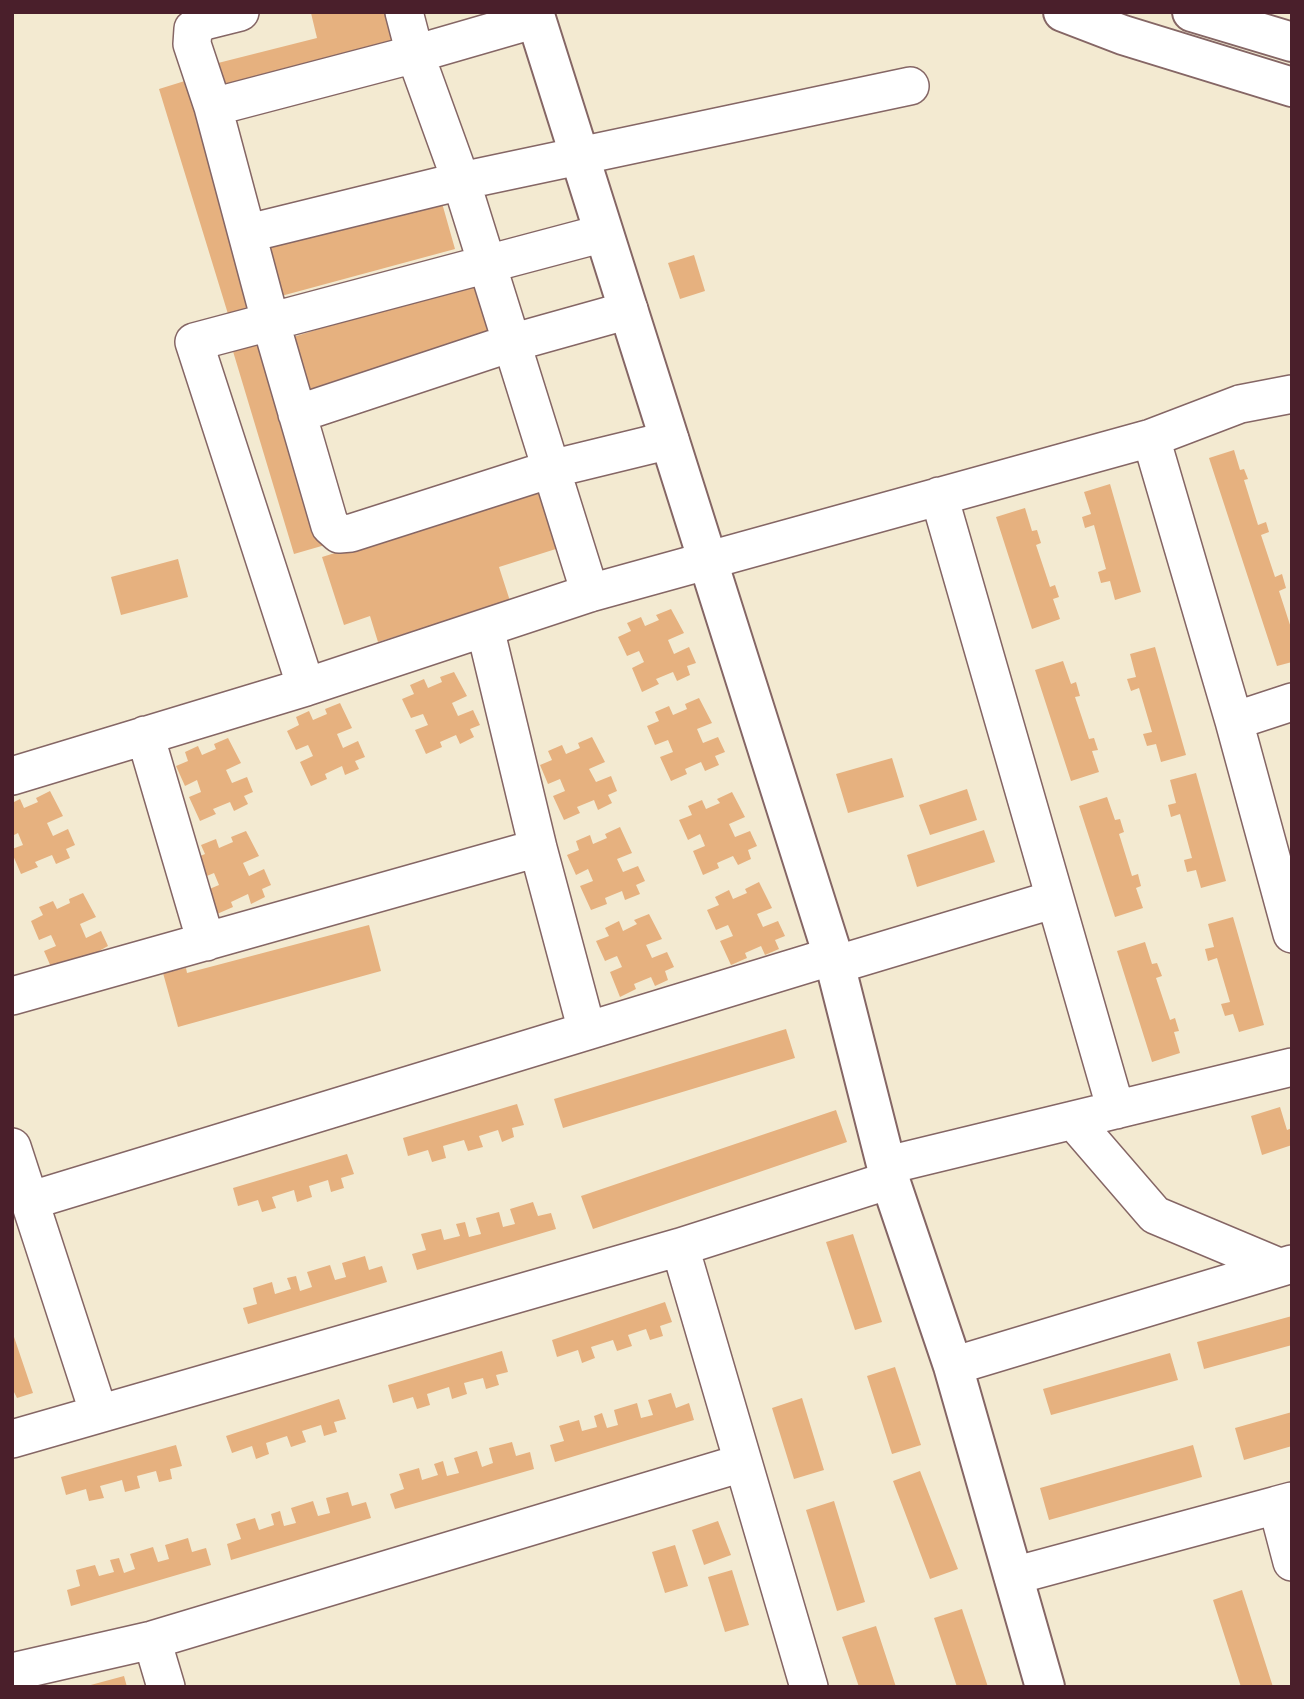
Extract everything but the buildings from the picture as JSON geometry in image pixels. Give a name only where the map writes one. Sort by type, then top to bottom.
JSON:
[{"type":"main road","points":[[1063,12],[1123,35],[1292,87]]},
{"type":"main road","points":[[1192,12],[1292,42]]},
{"type":"main road","points":[[535,15],[834,961],[889,1173],[953,1366],[1045,1687]]},
{"type":"street","points":[[240,12],[204,21],[193,29],[192,44],[213,107],[249,233],[270,320],[330,526],[339,534],[551,469],[670,440]]},
{"type":"street","points":[[404,12],[415,54],[461,181],[590,593]]},
{"type":"street","points":[[213,107],[415,54],[535,15]]},
{"type":"street","points":[[249,233],[461,181],[910,86]]},
{"type":"street","points":[[306,687],[194,342],[604,233]]},
{"type":"street","points":[[297,414],[511,343],[629,310]]},
{"type":"street","points":[[12,776],[306,687],[590,593],[1151,438],[1240,404],[1292,394]]},
{"type":"street","points":[[1151,438],[1234,720],[1292,934]]},
{"type":"street","points":[[939,496],[1116,1110]]},
{"type":"street","points":[[485,628],[538,848],[587,1031]]},
{"type":"street","points":[[1234,720],[1292,702]]},
{"type":"street","points":[[145,735],[206,942]]},
{"type":"street","points":[[12,996],[538,848]]},
{"type":"street","points":[[29,1201],[587,1031],[1055,899]]},
{"type":"street","points":[[12,1439],[680,1247],[889,1173],[1073,1120],[1292,1067]]},
{"type":"street","points":[[1073,1120],[1155,1215],[1285,1266]]},
{"type":"street","points":[[12,1147],[99,1414]]},
{"type":"street","points":[[680,1247],[809,1687]]},
{"type":"street","points":[[953,1366],[1285,1266]]},
{"type":"street","points":[[12,1672],[152,1640],[742,1463]]},
{"type":"street","points":[[1013,1576],[1284,1503],[1292,1562]]},
{"type":"street","points":[[152,1640],[166,1687]]}]
